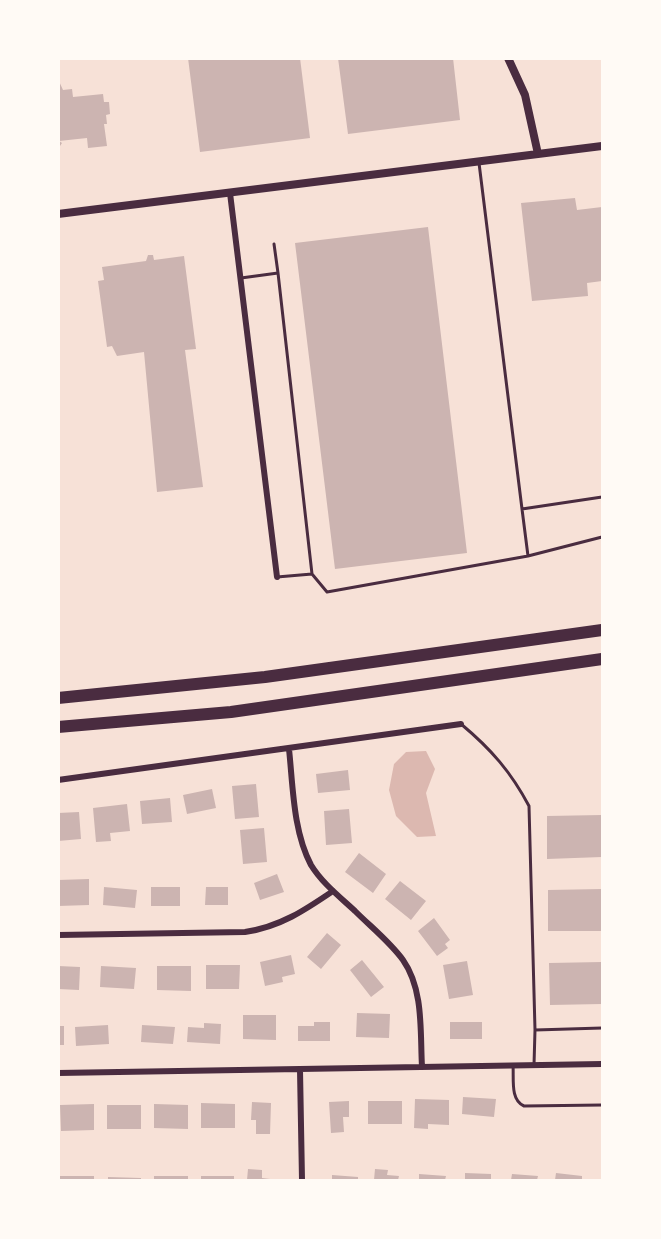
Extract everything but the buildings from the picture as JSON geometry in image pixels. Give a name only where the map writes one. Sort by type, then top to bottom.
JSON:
[{"type":"highway","points":[[58,697],[265,678],[603,630]]},
{"type":"highway","points":[[58,728],[231,712],[603,659]]},
{"type":"street","points":[[508,58],[525,95],[538,154]]},
{"type":"street","points":[[58,214],[603,146]]},
{"type":"street","points":[[230,193],[277,577]]},
{"type":"street","points":[[58,780],[461,724]]},
{"type":"street","points":[[289,748],[298,825],[303,847],[312,866],[333,891],[384,938],[403,960],[409,971],[417,994],[422,1067]]},
{"type":"street","points":[[58,935],[245,932],[263,929],[298,914],[333,891]]},
{"type":"street","points":[[58,1074],[603,1064]]},
{"type":"street","points":[[300,1070],[302,1180]]},
{"type":"lane","points":[[479,161],[528,556]]},
{"type":"lane","points":[[274,244],[312,574],[327,592],[528,556],[603,537]]},
{"type":"lane","points":[[241,278],[278,273]]},
{"type":"lane","points":[[522,509],[603,497]]},
{"type":"lane","points":[[277,577],[312,574]]},
{"type":"lane","points":[[461,724],[487,746],[515,780],[530,806],[534,1065]]},
{"type":"lane","points":[[535,1030],[603,1028]]},
{"type":"lane","points":[[513,1065],[515,1098],[524,1106],[603,1105]]},
{"type":"shaded area","points":[[426,751],[435,769],[426,793],[436,836],[417,837],[396,816],[389,790],[394,764],[406,752]]}]
